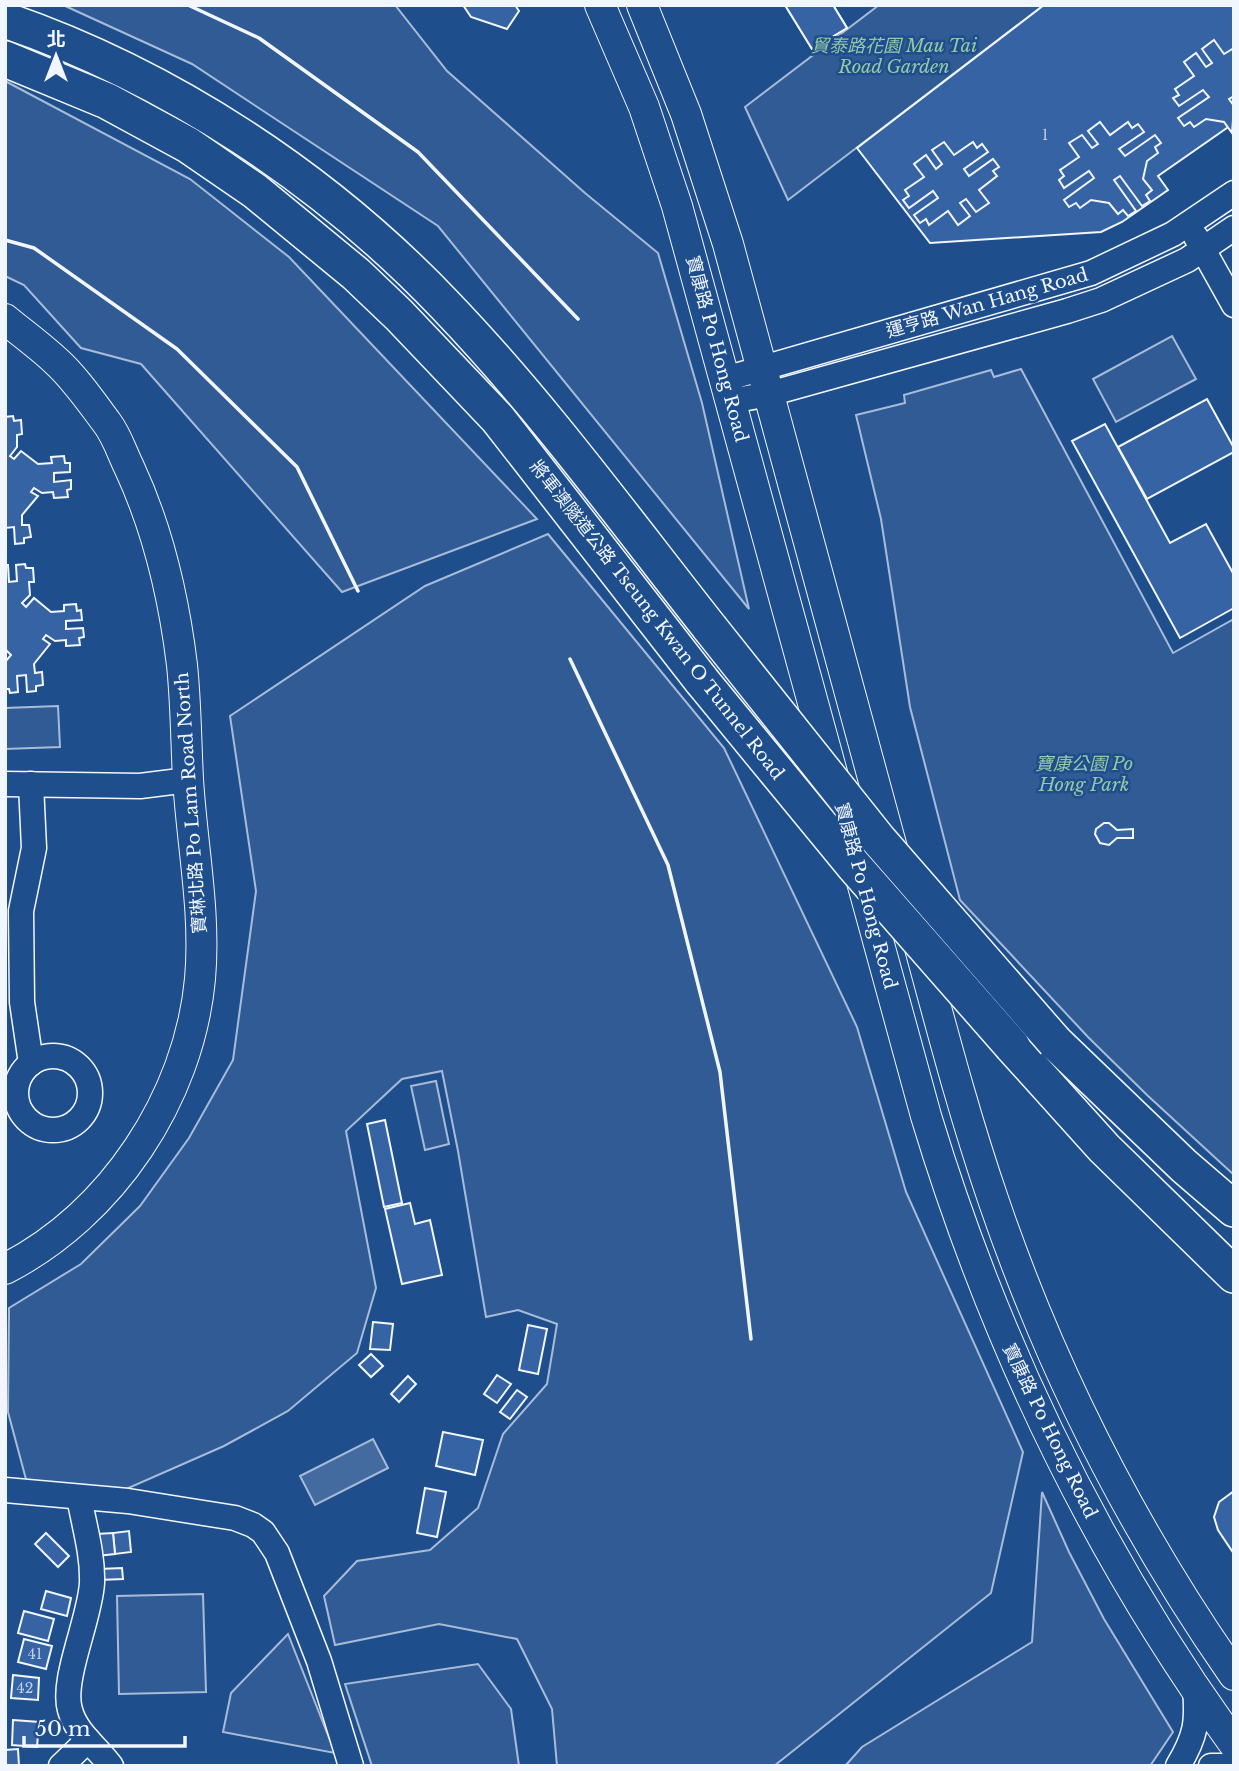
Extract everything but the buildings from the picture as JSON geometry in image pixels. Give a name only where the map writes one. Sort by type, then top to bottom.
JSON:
[{"type":"highway","name":"將軍澳隧道公路 Tseung Kwan O Tunnel Road","points":[[5,20],[98,58],[172,95],[257,148],[358,224],[436,295],[502,368],[878,839],[1055,1042],[1184,1166],[1234,1209]]},
{"type":"highway","name":"將軍澳隧道公路 Tseung Kwan O Tunnel Road","points":[[5,59],[107,101],[188,145],[255,191],[356,274],[400,315],[498,419],[702,681],[854,866],[1104,1148],[1234,1275]]},
{"type":"main road","name":"寶康路 Po Hong Road","points":[[600,5],[629,69],[662,157],[684,228],[926,1116],[958,1216],[1005,1338],[1073,1483],[1125,1577],[1234,1744]]},
{"type":"main road","name":"寶康路 Po Hong Road","points":[[642,5],[694,136],[728,244],[950,1058],[994,1204],[1054,1354],[1121,1492],[1172,1581],[1234,1675]]},
{"type":"main road","name":"寶琳北路 Po Lam Road North","points":[[5,319],[58,362],[109,426],[141,493],[162,559],[182,664],[188,780],[201,911],[200,978],[193,1026],[169,1093],[138,1152],[103,1194],[64,1230],[5,1269]]},
{"type":"street","name":"運亨路 Wan Hang Road","points":[[765,380],[1058,284],[1122,260],[1189,224],[1234,193]]},
{"type":"street","points":[[1189,224],[1234,305]]},
{"type":"street","name":"運亨路 Wan Hang Road","points":[[728,390],[1067,311],[1134,286],[1203,249],[1234,228]]},
{"type":"street","points":[[5,784],[140,786],[188,780]]},
{"type":"street","points":[[31,784],[34,848],[21,911],[22,1002],[31,1063]]},
{"type":"street","points":[[5,1490],[128,1501],[236,1518],[263,1532],[277,1553],[319,1661],[351,1766]]},
{"type":"street","points":[[79,1497],[90,1552],[92,1582],[86,1620],[68,1688],[69,1707],[75,1725],[111,1766]]},
{"type":"street","points":[[1178,1766],[1196,1727],[1195,1688]]},
{"type":"street","points":[[61,1766],[88,1740]]},
{"type":"street","points":[[1211,1766],[1225,1766]]},
{"type":"shaded area","points":[[63,5],[395,5],[447,71],[585,193],[658,253],[702,403],[749,609],[438,226],[192,64]]},
{"type":"shaded area","name":"貿泰路花園 Mau Tai Road Garden","points":[[879,5],[1044,5],[788,200],[745,107]]},
{"type":"shaded area","points":[[5,81],[190,179],[289,257],[537,519],[342,592],[141,364],[81,348],[24,285],[5,276]]},
{"type":"shaded area","points":[[1172,336],[1196,379],[1116,422],[1093,379]]},
{"type":"shaded area","name":"寶康公園 Po Hong Park","points":[[1021,369],[1173,653],[1234,619],[1234,1175],[1088,1037],[960,900],[910,707],[881,519],[856,415],[905,403],[904,395],[991,370],[994,377]]},
{"type":"shaded area","points":[[548,534],[724,748],[857,1027],[906,1192],[1023,1452],[991,1593],[774,1766],[557,1766],[552,1709],[517,1639],[439,1624],[335,1645],[324,1596],[357,1561],[430,1550],[478,1508],[503,1434],[547,1384],[557,1324],[518,1310],[486,1317],[442,1071],[402,1079],[346,1131],[376,1288],[357,1353],[288,1411],[224,1446],[124,1490],[27,1483],[8,1412],[9,1308],[81,1264],[140,1206],[189,1138],[233,1060],[256,891],[230,716],[425,586]]},
{"type":"shaded area","points":[[58,706],[60,747],[5,749],[5,708]]},
{"type":"shaded area","points":[[436,1081],[449,1144],[425,1150],[411,1086]]},
{"type":"shaded area","points":[[373,1439],[388,1468],[315,1505],[300,1476]]},
{"type":"shaded area","points":[[1042,1492],[1104,1619],[1173,1732],[1150,1766],[845,1766],[862,1747],[1032,1642]]},
{"type":"shaded area","points":[[203,1594],[206,1692],[119,1694],[117,1596]]},
{"type":"shaded area","points":[[288,1634],[335,1753],[223,1732],[231,1693]]},
{"type":"shaded area","points":[[478,1664],[511,1709],[519,1766],[372,1766],[345,1684]]},
{"type":"wall","points":[[188,5],[259,38],[418,152],[578,319]]},
{"type":"wall","points":[[5,240],[34,248],[177,349],[297,467],[358,591]]},
{"type":"wall","points":[[570,659],[668,865],[720,1072],[751,1339]]}]
